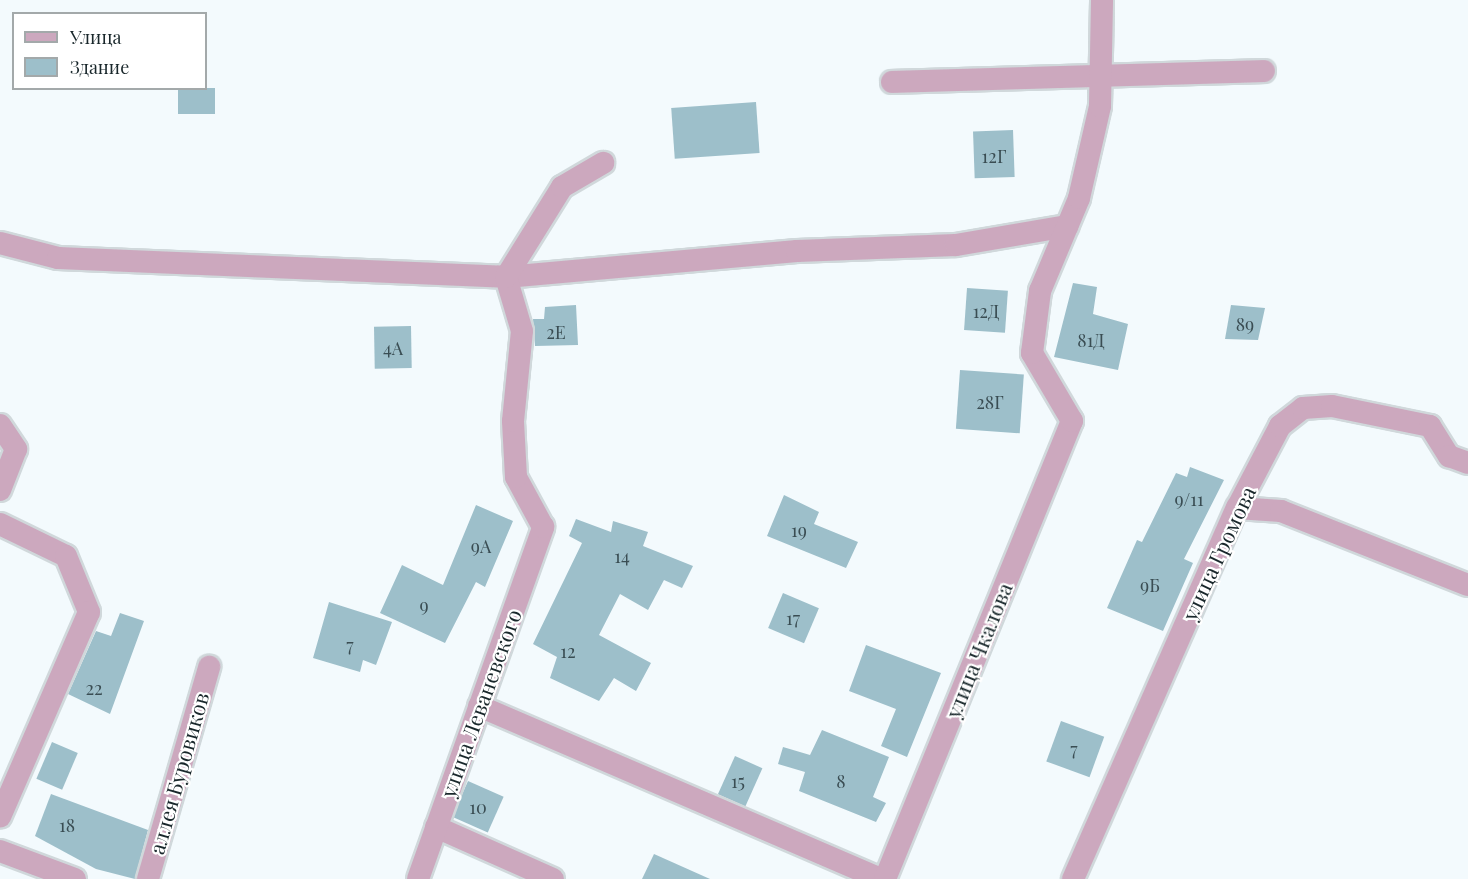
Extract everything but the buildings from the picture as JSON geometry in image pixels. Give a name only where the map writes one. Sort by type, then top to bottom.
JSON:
[{"type":"street","points":[[0,243],[58,258],[506,277],[797,250],[956,244],[1067,226],[1079,198],[1100,106],[1102,0]]},
{"type":"street","points":[[892,82],[1101,79],[1264,70]]},
{"type":"street","points":[[506,277],[562,187],[603,163]]},
{"type":"street","name":"улица Чкалова","points":[[885,879],[1072,421],[1032,353],[1040,291],[1067,226]]},
{"type":"street","name":"улица Леваневского","points":[[418,879],[543,527],[516,477],[513,421],[522,331],[506,277]]},
{"type":"street","name":"улица Громова","points":[[1073,879],[1237,508],[1280,426],[1303,408],[1332,406],[1430,426],[1449,456],[1468,463]]},
{"type":"street","points":[[0,424],[16,449],[0,490]]},
{"type":"street","points":[[1237,508],[1281,512],[1468,585]]},
{"type":"street","points":[[0,524],[66,556],[89,612],[0,817]]},
{"type":"street","name":"аллея Буровиков","points":[[148,879],[209,667]]},
{"type":"street","points":[[479,706],[880,879]]},
{"type":"street","points":[[436,827],[553,879]]},
{"type":"street","points":[[0,851],[75,879]]}]
